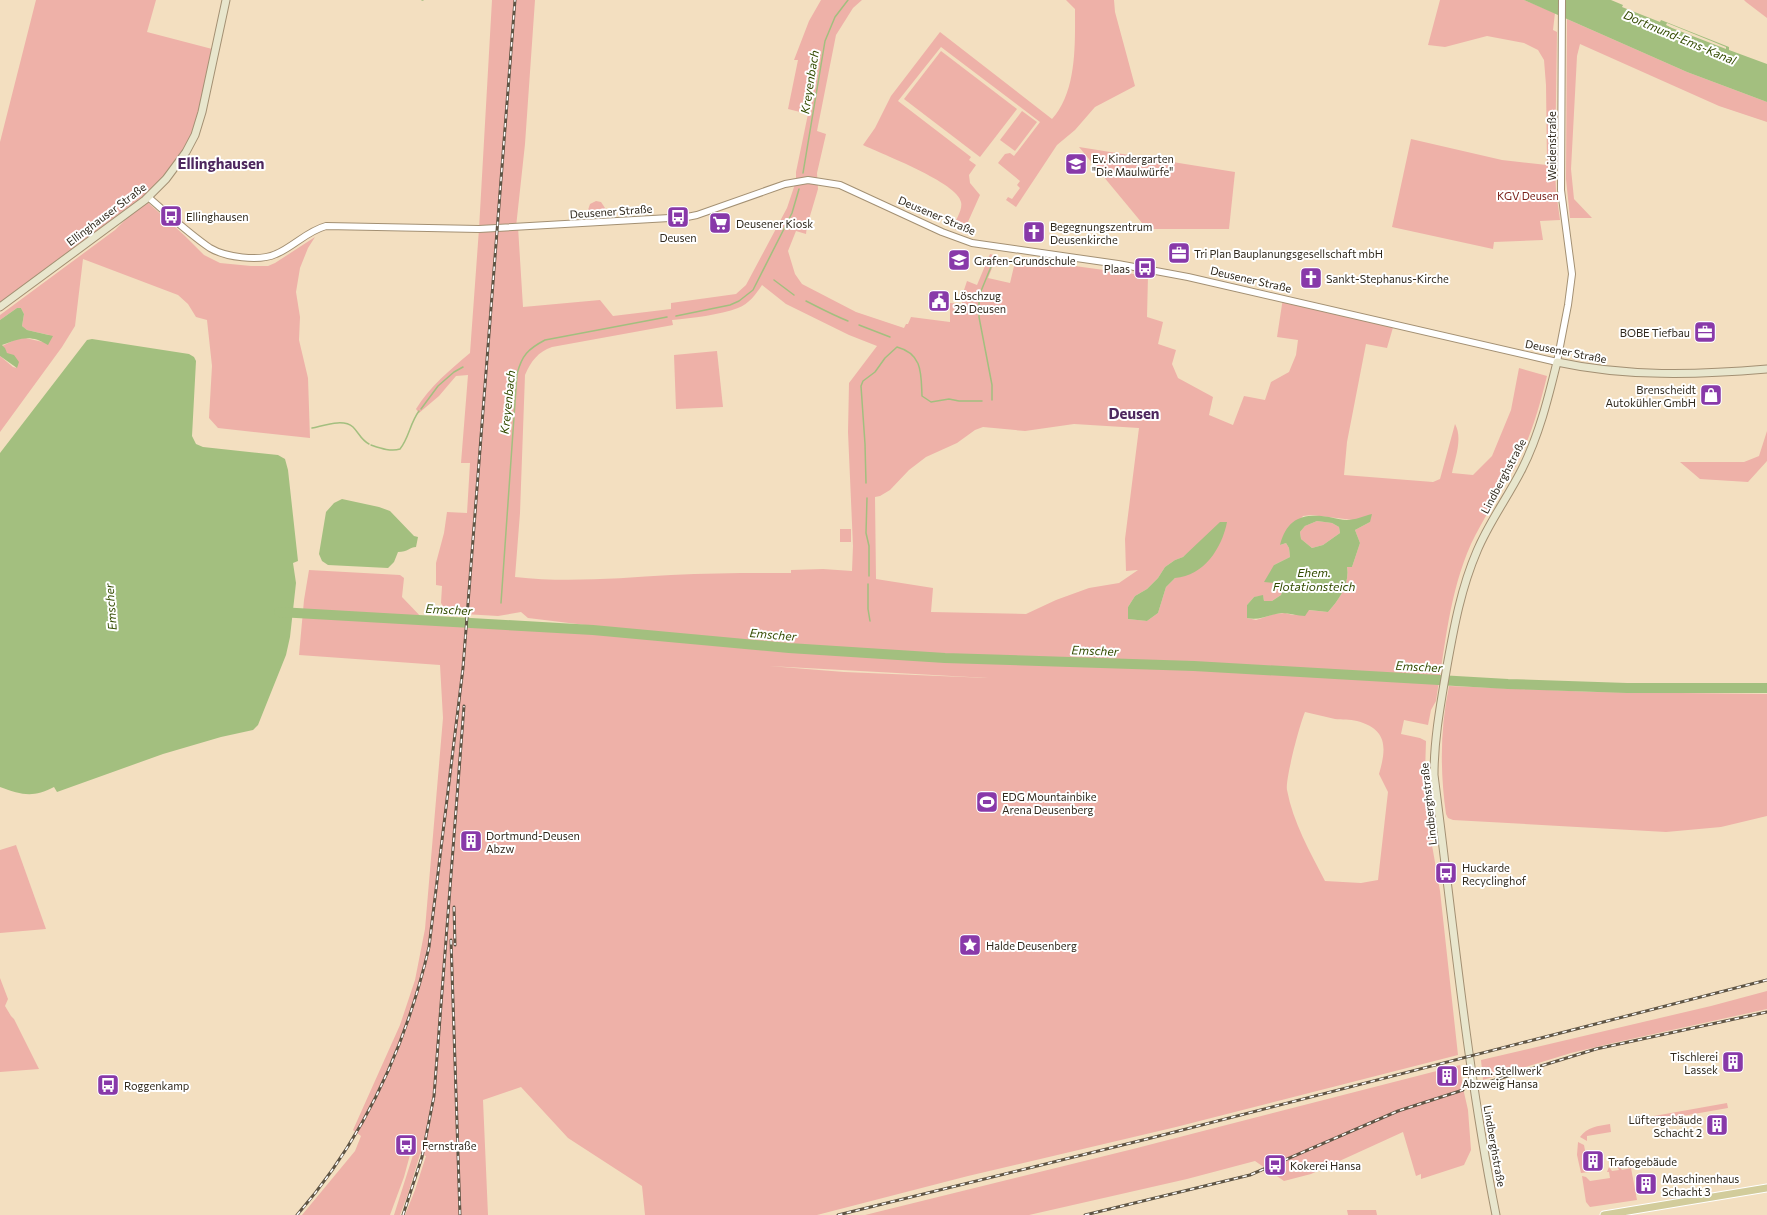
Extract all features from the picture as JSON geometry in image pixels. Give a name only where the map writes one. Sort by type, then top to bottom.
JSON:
[{"type":"main road","name":"Ellinghauser Straße","points":[[0,307],[148,197],[166,179],[186,152],[195,135],[202,112],[226,0]]},
{"type":"main road","name":"Deusener Straße","points":[[1557,362],[1594,369],[1633,373],[1731,372],[1767,369]]},
{"type":"main road","name":"Lindberghstraße","points":[[1496,1215],[1481,1133],[1466,1034],[1434,775],[1434,756],[1448,658],[1461,597],[1470,568],[1488,528],[1530,451],[1544,413],[1557,362]]},
{"type":"main road","points":[[1604,1215],[1767,1188]]},
{"type":"street","name":"Weidenstraße","points":[[1557,362],[1570,299],[1572,274],[1561,190],[1562,0]]},
{"type":"street","name":"Deusener Straße","points":[[148,197],[210,248],[237,256],[262,258],[278,254],[316,230],[326,226],[479,229],[687,216],[697,215],[784,184],[796,181],[816,181],[848,188],[942,232],[972,243],[1118,264],[1188,277],[1557,362]]},
{"type":"green space","points":[[36,0],[156,0],[147,32],[216,50],[202,112],[186,152],[145,200],[204,255],[220,263],[268,266],[315,237],[308,248],[300,268],[296,292],[300,317],[299,340],[308,378],[310,438],[218,428],[209,418],[212,366],[207,320],[196,317],[188,304],[178,295],[83,259],[75,326],[62,347],[0,432],[0,356],[13,367],[17,368],[2,346],[21,337],[43,342],[49,335],[27,330],[22,326],[24,314],[21,308],[17,308],[0,320],[0,315],[115,230],[142,203],[0,307],[0,142]]},
{"type":"green space","points":[[492,0],[535,0],[525,144],[516,227],[518,227],[523,307],[600,300],[613,316],[671,309],[671,303],[736,294],[746,285],[787,208],[796,181],[796,172],[808,114],[788,109],[798,60],[794,60],[809,21],[821,0],[862,0],[853,8],[836,35],[817,131],[826,134],[817,173],[818,189],[806,234],[796,231],[788,251],[795,274],[802,284],[856,312],[904,328],[906,324],[908,324],[911,317],[950,322],[950,303],[962,304],[963,293],[967,281],[977,285],[990,254],[997,256],[988,278],[1010,283],[1016,258],[1148,276],[1147,317],[1163,322],[1158,344],[1176,350],[1172,364],[1178,378],[1213,397],[1209,415],[1233,425],[1244,396],[1265,400],[1271,382],[1289,372],[1296,355],[1298,340],[1277,337],[1283,298],[1394,324],[1387,348],[1366,344],[1347,442],[1344,475],[1433,482],[1440,479],[1455,424],[1458,442],[1452,473],[1473,475],[1492,456],[1511,410],[1519,368],[1547,376],[1537,413],[1524,450],[1471,544],[1464,563],[1453,601],[1436,701],[1431,710],[1428,725],[1404,720],[1401,734],[1420,738],[1426,741],[1425,773],[1429,828],[1440,891],[1458,1055],[1176,1127],[968,1176],[817,1215],[645,1215],[642,1186],[568,1138],[521,1087],[483,1100],[488,1215],[405,1215],[426,1156],[420,1154],[400,1215],[394,1215],[414,1152],[411,1151],[404,1177],[390,1215],[302,1215],[355,1151],[361,1136],[353,1130],[400,1025],[415,980],[425,929],[443,718],[440,665],[299,655],[304,600],[309,570],[400,575],[404,578],[402,597],[425,621],[508,629],[725,642],[528,618],[521,612],[498,616],[447,613],[441,603],[442,586],[436,585],[436,563],[444,533],[447,512],[467,513],[470,463],[461,463],[468,375],[456,376],[439,396],[419,413],[416,409],[434,386],[470,353],[479,229]],"holes":[[[762,285],[786,304],[849,335],[877,346],[849,383],[848,432],[853,546],[852,571],[823,569],[791,570],[791,573],[701,574],[574,580],[515,577],[520,513],[525,375],[530,365],[539,354],[552,347],[673,325],[672,320],[723,313],[746,304]],[[1074,424],[1139,428],[1125,539],[1126,571],[1138,570],[1119,583],[1089,588],[1056,600],[1026,614],[931,612],[933,588],[876,579],[875,497],[880,496],[890,490],[909,470],[926,457],[957,443],[975,430],[983,427],[1025,431]],[[1311,515],[1370,522],[1355,530],[1360,543],[1352,567],[1347,567],[1347,580],[1343,591],[1328,612],[1308,610],[1293,615],[1285,613],[1274,614],[1256,620],[1247,618],[1247,605],[1254,597],[1263,596],[1264,601],[1272,601],[1281,595],[1284,586],[1274,565],[1290,557],[1289,548],[1286,543],[1280,545],[1303,516]],[[1203,540],[1175,578],[1166,587],[1158,613],[1147,621],[1128,619],[1128,607],[1135,596],[1147,589],[1158,578],[1165,567],[1175,560],[1183,557]],[[769,666],[988,678],[844,672]],[[1305,712],[1335,719],[1357,721],[1367,724],[1379,734],[1383,747],[1382,764],[1379,774],[1388,792],[1378,880],[1361,883],[1325,881],[1293,814],[1287,790],[1290,764]]]},
{"type":"green space","points":[[1066,0],[1114,0],[1115,12],[1135,86],[1095,107],[1075,130],[1057,145],[1016,207],[1006,200],[1008,197],[1012,199],[1020,188],[1017,185],[1020,181],[998,163],[1005,154],[1010,153],[1014,156],[1040,122],[941,47],[898,101],[971,157],[969,160],[976,165],[969,175],[970,183],[980,195],[963,233],[952,228],[961,208],[961,202],[957,194],[934,178],[863,145],[875,128],[891,96],[940,32],[1052,119],[1060,108],[1066,95],[1073,67],[1075,9]]},
{"type":"green space","name":"KGV Deusen","points":[[1440,0],[1524,0],[1555,13],[1553,30],[1557,32],[1555,166],[1556,191],[1560,220],[1540,221],[1543,240],[1494,242],[1493,249],[1392,227],[1411,139],[1502,160],[1547,165],[1546,85],[1544,60],[1538,50],[1524,43],[1487,36],[1445,47],[1428,45]]},
{"type":"green space","points":[[1744,0],[1767,0],[1767,18],[1746,2]]},
{"type":"green space","points":[[1567,19],[1687,72],[1767,102],[1767,122],[1719,106],[1580,44],[1577,56],[1571,169],[1574,199],[1592,218],[1570,218],[1566,179]]},
{"type":"green space","points":[[941,51],[1017,109],[980,157],[904,99]]},
{"type":"green space","points":[[1022,111],[1037,122],[1015,151],[1000,140]]},
{"type":"green space","points":[[1079,147],[1235,172],[1229,229],[1147,229]]},
{"type":"green space","points":[[596,201],[601,202],[609,214],[589,214],[588,210],[590,204]]},
{"type":"green space","points":[[717,351],[723,407],[676,409],[674,355]]},
{"type":"green space","points":[[1767,431],[1767,461],[1748,482],[1700,479],[1680,462],[1744,462],[1759,456]]},
{"type":"green space","points":[[1317,521],[1332,523],[1339,527],[1340,533],[1323,545],[1312,548],[1301,539],[1300,532],[1305,526]]},
{"type":"green space","points":[[840,529],[851,529],[851,542],[840,542]]},
{"type":"green space","points":[[1449,686],[1594,692],[1767,694],[1767,816],[1721,827],[1666,832],[1453,820],[1448,818],[1444,798],[1442,750],[1444,718]]},
{"type":"green space","points":[[16,845],[46,929],[0,933],[0,850]]},
{"type":"green space","points":[[0,978],[8,999],[5,1006],[14,1019],[39,1069],[0,1072]]},
{"type":"green space","points":[[1767,991],[1767,1009],[1571,1053],[1483,1080],[1481,1060],[1711,1006]]},
{"type":"green space","points":[[1460,1065],[1468,1110],[1471,1150],[1464,1165],[1421,1179],[1421,1174],[1416,1176],[1403,1132],[1311,1174],[1284,1181],[1255,1161],[1187,1179],[1029,1215],[865,1215],[1133,1149]]},
{"type":"green space","points":[[1727,1103],[1728,1108],[1654,1121],[1654,1116]]},
{"type":"green space","points":[[1610,1124],[1611,1132],[1587,1136],[1587,1141],[1580,1137],[1589,1129]]},
{"type":"green space","points":[[1578,1142],[1584,1145],[1589,1172],[1581,1173],[1577,1155]]},
{"type":"green space","points":[[1618,1165],[1622,1170],[1631,1168],[1637,1200],[1590,1207],[1586,1202],[1582,1176],[1586,1177],[1590,1181],[1610,1178],[1609,1172],[1607,1172],[1609,1167],[1612,1171],[1619,1170]]},
{"type":"green space","points":[[1347,1210],[1376,1210],[1377,1215],[1348,1215]]},
{"type":"water","name":"Dortmund-Ems-Kanal","points":[[1524,0],[1611,0],[1623,5],[1622,7],[1660,22],[1661,20],[1729,47],[1729,50],[1767,64],[1767,102],[1687,72]]},
{"type":"water","points":[[17,308],[21,308],[24,314],[22,326],[27,330],[53,336],[48,345],[36,339],[25,338],[14,340],[2,345],[7,353],[14,355],[19,362],[17,368],[0,356],[0,320]]},
{"type":"water","points":[[92,339],[189,354],[194,357],[196,361],[192,436],[196,444],[203,447],[278,455],[285,459],[288,470],[298,561],[293,563],[296,583],[290,637],[286,655],[258,725],[253,730],[221,737],[163,754],[57,792],[54,787],[40,793],[27,794],[0,787],[0,453],[87,340]]},
{"type":"water","points":[[342,499],[379,507],[390,511],[414,536],[418,537],[416,547],[398,552],[394,562],[388,568],[328,565],[322,561],[319,554],[326,512],[334,503]]},
{"type":"water","name":"Ehem. Flotationsteich","points":[[1372,514],[1370,522],[1355,530],[1360,543],[1352,567],[1347,567],[1347,580],[1343,591],[1328,612],[1309,610],[1305,616],[1282,613],[1256,619],[1247,618],[1247,605],[1254,597],[1263,595],[1264,601],[1272,601],[1281,595],[1284,586],[1279,580],[1274,583],[1264,582],[1274,565],[1290,557],[1289,548],[1286,543],[1280,545],[1283,536],[1292,523],[1297,519],[1311,516],[1347,520]],"holes":[[[1317,521],[1332,523],[1339,527],[1340,533],[1323,545],[1312,548],[1301,539],[1300,532],[1305,526]]]},
{"type":"water","points":[[1220,522],[1227,522],[1225,532],[1216,551],[1210,559],[1195,572],[1175,578],[1166,587],[1158,613],[1147,621],[1128,619],[1128,607],[1135,596],[1147,589],[1158,578],[1165,567],[1175,560],[1183,557]]},
{"type":"pier","points":[[1667,23],[1726,47],[1726,49],[1672,28],[1666,25]]},
{"type":"waterway","name":"Kreyenbach","points":[[803,173],[825,41],[835,17],[848,0]]},
{"type":"waterway","name":"Kreyenbach","points":[[676,316],[730,305],[739,301],[753,290],[792,213],[799,189]]},
{"type":"waterway","points":[[992,400],[992,385],[979,317],[979,296],[995,257]]},
{"type":"waterway","points":[[774,280],[794,295]]},
{"type":"waterway","points":[[806,301],[848,321]]},
{"type":"waterway","name":"Kreyenbach","points":[[501,603],[517,374],[526,353],[534,346],[545,340],[667,317]]},
{"type":"waterway","points":[[859,325],[890,337]]},
{"type":"waterway","points":[[866,483],[861,386],[863,381],[875,372],[885,358],[897,347],[905,350],[916,360],[921,373],[922,396],[931,402],[949,399],[959,401],[982,401]]},
{"type":"waterway","points":[[421,409],[438,386],[454,372],[463,367]]},
{"type":"waterway","points":[[371,445],[389,450],[400,449],[406,440],[419,411]]},
{"type":"waterway","points":[[312,428],[333,423],[349,424],[369,444]]},
{"type":"waterway","points":[[867,498],[866,533],[869,546],[869,576]]},
{"type":"waterway","points":[[868,584],[868,609],[870,621]]},
{"type":"waterway","name":"Emscher","points":[[279,612],[593,630],[789,648],[945,658],[1194,666],[1508,684],[1627,688],[1767,688]]},
{"type":"railway","points":[[297,1215],[343,1155],[380,1089],[408,1020],[429,947],[463,668],[515,0]]},
{"type":"railway","points":[[403,1215],[422,1157],[434,1096],[464,706]]},
{"type":"railway","points":[[454,907],[455,945]]},
{"type":"railway","points":[[451,940],[460,1215]]},
{"type":"railway","points":[[838,1215],[1151,1138],[1767,980]]},
{"type":"railway","points":[[1482,1084],[1596,1049],[1767,1012]]},
{"type":"railway","points":[[1085,1215],[1250,1175],[1398,1111],[1463,1090]]},
{"type":"place","name":"Ev. Kindergarten \"Die Maulwürfe\"","points":[[1076,164]]},
{"type":"place","name":"Ellinghausen","points":[[171,216]]},
{"type":"place","name":"Deusen","points":[[678,217]]},
{"type":"place","name":"Deusener Kiosk","points":[[720,223]]},
{"type":"place","name":"Begegnungszentrum Deusenkirche","points":[[1034,232]]},
{"type":"place","name":"Tri Plan Bauplanungsgesellschaft mbH","points":[[1179,253]]},
{"type":"place","name":"Grafen-Grundschule","points":[[959,260]]},
{"type":"place","name":"Plaas","points":[[1145,268]]},
{"type":"place","name":"Sankt-Stephanus-Kirche","points":[[1311,278]]},
{"type":"place","name":"Löschzug 29 Deusen","points":[[939,301]]},
{"type":"place","name":"BOBE Tiefbau","points":[[1705,332]]},
{"type":"place","name":"Brenscheidt Autokühler GmbH","points":[[1711,395]]},
{"type":"place","name":"EDG Mountainbike Arena Deusenberg","points":[[987,802]]},
{"type":"place","name":"Dortmund-Deusen Abzw","points":[[471,841]]},
{"type":"place","name":"Huckarde Recyclinghof","points":[[1446,873]]},
{"type":"place","name":"Halde Deusenberg","points":[[970,945]]},
{"type":"place","name":"Tischlerei Lassek","points":[[1733,1062]]},
{"type":"place","name":"Ehem. Stellwerk Abzweig Hansa","points":[[1447,1076]]},
{"type":"place","name":"Roggenkamp","points":[[108,1085]]},
{"type":"place","name":"Lüftergebäude Schacht 2","points":[[1717,1125]]},
{"type":"place","name":"Fernstraße","points":[[406,1145]]},
{"type":"place","name":"Trafogebäude","points":[[1593,1161]]},
{"type":"place","name":"Kokerei Hansa","points":[[1275,1165]]},
{"type":"place","name":"Maschinenhaus Schacht 3","points":[[1646,1184]]},
{"type":"district","name":"Ellinghausen","points":[[221,163]]},
{"type":"district","name":"Deusen","points":[[1134,413]]}]
